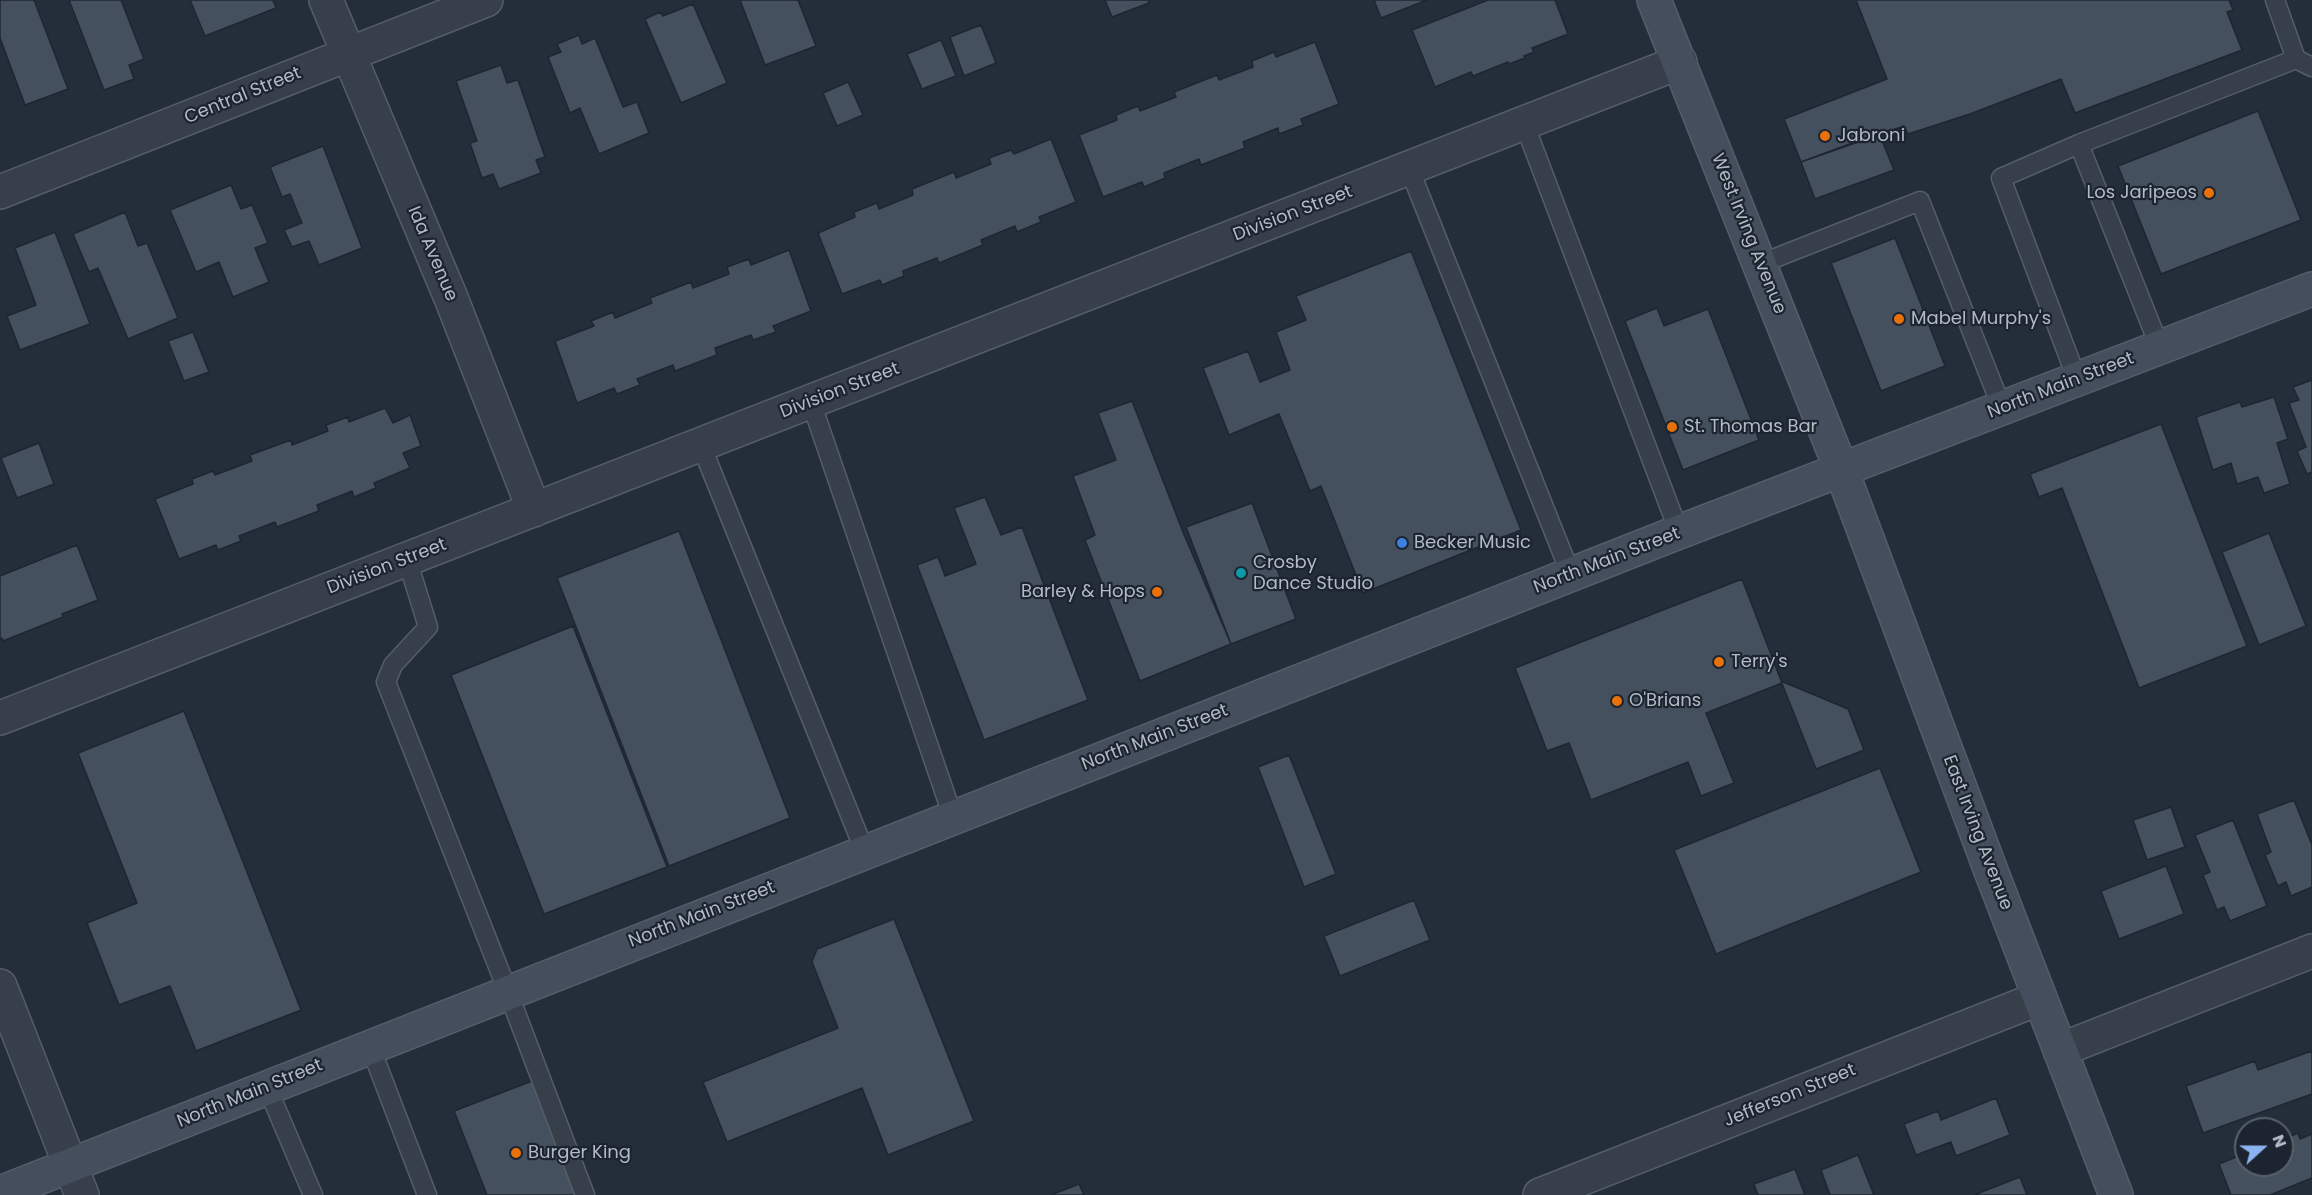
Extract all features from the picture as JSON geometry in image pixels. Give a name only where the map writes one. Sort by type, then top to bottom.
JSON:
[{"type":"main road","name":"West Irving Avenue","points":[[1654,0],[1841,469]]},
{"type":"main road","name":"North Main Street","points":[[0,1193],[76,1180],[267,1087],[1679,532],[2312,289]]},
{"type":"main road","name":"East Irving Avenue","points":[[1841,469],[2116,1195]]},
{"type":"street","name":"Ida Avenue","points":[[326,0],[451,298],[534,510]]},
{"type":"street","name":"Central Street","points":[[0,192],[486,0]]},
{"type":"street","name":"Division Street","points":[[0,718],[1680,63]]},
{"type":"street","points":[[2060,1050],[2312,951]]},
{"type":"street","points":[[0,986],[76,1180]]},
{"type":"street","name":"Jefferson Street","points":[[1540,1195],[2040,998]]},
{"type":"lane","points":[[2078,379],[2001,178],[2079,144],[2304,63],[2275,0]]},
{"type":"lane","points":[[1524,123],[1679,532]]},
{"type":"lane","points":[[2079,144],[2160,348]]},
{"type":"lane","points":[[1409,168],[1571,575]]},
{"type":"lane","points":[[1760,264],[1920,201],[2002,408]]},
{"type":"lane","points":[[811,402],[953,817]]},
{"type":"lane","points":[[701,445],[865,852]]},
{"type":"lane","points":[[407,559],[429,627],[393,665],[386,682],[585,1195]]},
{"type":"lane","points":[[370,1046],[427,1195]]},
{"type":"lane","points":[[267,1087],[313,1195]]},
{"type":"building","points":[[0,0],[34,0],[68,89],[25,105],[0,38]]},
{"type":"building","points":[[69,0],[121,0],[144,59],[129,65],[134,79],[104,90]]},
{"type":"building","points":[[190,0],[273,0],[276,8],[205,36]]},
{"type":"building","points":[[740,0],[798,0],[816,46],[765,65]]},
{"type":"building","points":[[1105,0],[1148,0],[1149,3],[1112,17]]},
{"type":"building","points":[[1374,0],[1427,0],[1381,18]]},
{"type":"building","points":[[1488,0],[1555,0],[1568,34],[1532,48],[1534,52],[1524,56],[1525,58],[1473,76],[1471,72],[1435,87],[1412,30]]},
{"type":"building","points":[[1856,0],[2229,0],[2233,10],[2227,12],[2242,50],[2075,113],[2061,79],[1970,114],[1908,134],[1904,126],[1801,162],[1784,119],[1887,79]]},
{"type":"building","points":[[693,4],[727,83],[681,103],[645,19],[660,12],[663,16]]},
{"type":"building","points":[[981,25],[996,63],[964,76],[950,37]]},
{"type":"building","points":[[579,35],[582,44],[595,38],[623,107],[637,102],[649,133],[599,154],[580,108],[570,113],[548,57],[561,52],[557,44]]},
{"type":"building","points":[[941,40],[956,76],[922,89],[907,54]]},
{"type":"building","points":[[1315,42],[1339,104],[1301,119],[1303,125],[1279,134],[1278,128],[1243,142],[1245,148],[1201,165],[1199,159],[1164,173],[1165,178],[1144,187],[1142,182],[1103,197],[1079,135],[1117,120],[1116,115],[1138,106],[1140,111],[1176,97],[1174,92],[1217,75],[1219,80],[1253,67],[1252,61],[1274,52],[1276,57]]},
{"type":"building","points":[[501,65],[507,83],[518,80],[545,157],[536,160],[541,173],[499,189],[493,174],[482,178],[470,143],[477,141],[456,81]]},
{"type":"building","points":[[848,82],[863,115],[837,126],[823,93]]},
{"type":"building","name":"Los Jaripeos","points":[[2258,111],[2301,220],[2161,274],[2118,166]]},
{"type":"building","points":[[1879,133],[1894,170],[1815,199],[1801,162]]},
{"type":"building","points":[[1051,139],[1076,202],[1039,217],[1041,222],[1017,232],[1015,226],[981,240],[983,245],[939,263],[937,258],[903,271],[904,276],[882,285],[880,280],[842,294],[818,233],[855,217],[854,212],[877,203],[879,209],[913,195],[912,189],[954,172],[956,178],[991,164],[989,158],[1011,150],[1014,154]]},
{"type":"building","points":[[323,146],[362,248],[319,265],[309,241],[292,247],[284,230],[302,223],[290,194],[282,197],[270,167]]},
{"type":"building","points":[[231,185],[241,209],[252,205],[268,243],[255,248],[269,282],[233,297],[219,262],[196,272],[170,210]]},
{"type":"building","points":[[125,212],[138,246],[147,243],[178,318],[128,339],[98,268],[89,272],[73,234]]},
{"type":"building","points":[[55,232],[90,324],[20,350],[7,316],[36,305],[15,248]]},
{"type":"building","points":[[1895,238],[1945,366],[1881,391],[1831,263]]},
{"type":"building","points":[[789,250],[811,311],[773,326],[776,332],[753,340],[751,335],[715,348],[717,355],[675,371],[673,365],[637,379],[640,385],[617,394],[614,388],[577,403],[555,341],[594,326],[591,321],[613,312],[615,318],[652,303],[650,298],[691,282],[693,288],[729,274],[727,267],[749,259],[751,265]]},
{"type":"building","points":[[1411,251],[1521,530],[1363,593],[1321,486],[1310,491],[1279,414],[1229,435],[1203,368],[1248,351],[1260,382],[1290,370],[1276,332],[1306,320],[1296,296]]},
{"type":"building","points":[[1657,308],[1664,326],[1708,309],[1759,440],[1683,470],[1625,321]]},
{"type":"building","points":[[193,332],[209,372],[184,381],[168,341]]},
{"type":"building","points":[[2312,380],[2312,472],[2307,474],[2297,451],[2306,447],[2289,403],[2299,400],[2293,387]]},
{"type":"building","points":[[2274,397],[2288,439],[2277,443],[2290,484],[2264,493],[2258,477],[2237,484],[2231,463],[2213,470],[2196,417],[2240,402],[2242,407]]},
{"type":"building","name":"Barley & Hops","points":[[1132,401],[1183,532],[1231,644],[1140,681],[1085,540],[1095,535],[1073,476],[1116,460],[1098,413]]},
{"type":"building","points":[[385,408],[393,423],[410,415],[421,446],[403,453],[410,468],[374,483],[376,488],[354,497],[352,491],[317,505],[319,511],[277,527],[275,522],[239,536],[241,541],[218,550],[216,545],[179,559],[155,499],[193,484],[192,479],[213,471],[215,475],[252,461],[250,455],[291,440],[292,445],[328,431],[326,425],[348,417],[349,422]]},
{"type":"building","points":[[2161,424],[2247,646],[2139,688],[2062,488],[2039,497],[2030,474]]},
{"type":"building","points":[[39,443],[54,484],[17,498],[1,458]]},
{"type":"building","points":[[985,497],[1001,535],[1022,527],[1088,700],[984,740],[917,565],[938,557],[945,576],[976,564],[954,508]]},
{"type":"building","name":"Crosby Dance Studio","points":[[1252,503],[1296,619],[1231,644],[1186,527]]},
{"type":"building","points":[[679,531],[790,818],[669,866],[557,578]]},
{"type":"building","points":[[2269,533],[2306,626],[2259,645],[2222,552]]},
{"type":"building","points":[[77,545],[98,600],[3,641],[2,638],[0,639],[0,576]]},
{"type":"building","points":[[1742,579],[1782,683],[1706,713],[1734,783],[1701,796],[1688,762],[1591,800],[1569,743],[1547,751],[1515,668]]},
{"type":"building","points":[[573,626],[667,867],[544,914],[451,675]]},
{"type":"building","points":[[1781,681],[1848,709],[1864,750],[1816,769]]},
{"type":"building","points":[[184,711],[301,1010],[196,1051],[170,986],[119,1005],[87,923],[137,903],[78,753]]},
{"type":"building","points":[[1289,755],[1336,874],[1304,887],[1258,767]]},
{"type":"building","points":[[1880,768],[1921,872],[1716,954],[1674,850]]},
{"type":"building","points":[[2294,800],[2312,845],[2312,887],[2291,896],[2286,882],[2278,886],[2265,855],[2271,852],[2257,814]]},
{"type":"building","points":[[2171,807],[2185,847],[2147,860],[2133,820]]},
{"type":"building","points":[[2233,820],[2267,906],[2230,921],[2224,907],[2217,910],[2203,875],[2210,872],[2195,835]]},
{"type":"building","points":[[2166,866],[2184,914],[2119,939],[2101,891]]},
{"type":"building","points":[[1414,900],[1430,940],[1340,976],[1324,936]]},
{"type":"building","points":[[894,919],[974,1121],[888,1155],[862,1088],[727,1142],[703,1082],[838,1028],[812,962],[817,949]]},
{"type":"building","points":[[2312,1051],[2312,1094],[2248,1117],[2234,1117],[2234,1122],[2203,1133],[2186,1086],[2255,1061],[2258,1070]]},
{"type":"building","name":"Burger King","points":[[532,1081],[578,1195],[487,1195],[454,1111]]},
{"type":"building","points":[[1996,1098],[2010,1135],[1956,1156],[1951,1142],[1916,1155],[1904,1124],[1938,1111],[1941,1120]]},
{"type":"building","points":[[2298,1133],[2300,1139],[2312,1134],[2312,1178],[2270,1195],[2231,1195],[2219,1164],[2234,1158],[2234,1177],[2294,1177],[2294,1135]]},
{"type":"building","points":[[1858,1155],[1874,1195],[1830,1195],[1821,1170]]},
{"type":"building","points":[[1795,1169],[1805,1195],[1758,1195],[1754,1184]]},
{"type":"building","points":[[2020,1177],[2027,1195],[1974,1195]]},
{"type":"building","points":[[1079,1184],[1084,1195],[1051,1195]]},
{"type":"place","name":"Jabroni","points":[[1825,136]]},
{"type":"place","name":"Los Jaripeos","points":[[2209,193]]},
{"type":"place","name":"Mabel Murphy's","points":[[1899,319]]},
{"type":"place","name":"St. Thomas Bar","points":[[1672,427]]},
{"type":"place","name":"Becker Music","points":[[1402,543]]},
{"type":"place","name":"Crosby Dance Studio","points":[[1241,573]]},
{"type":"place","name":"Barley & Hops","points":[[1157,592]]},
{"type":"place","name":"Terry's","points":[[1719,662]]},
{"type":"place","name":"O'Brians","points":[[1617,701]]},
{"type":"place","name":"Burger King","points":[[516,1153]]}]
